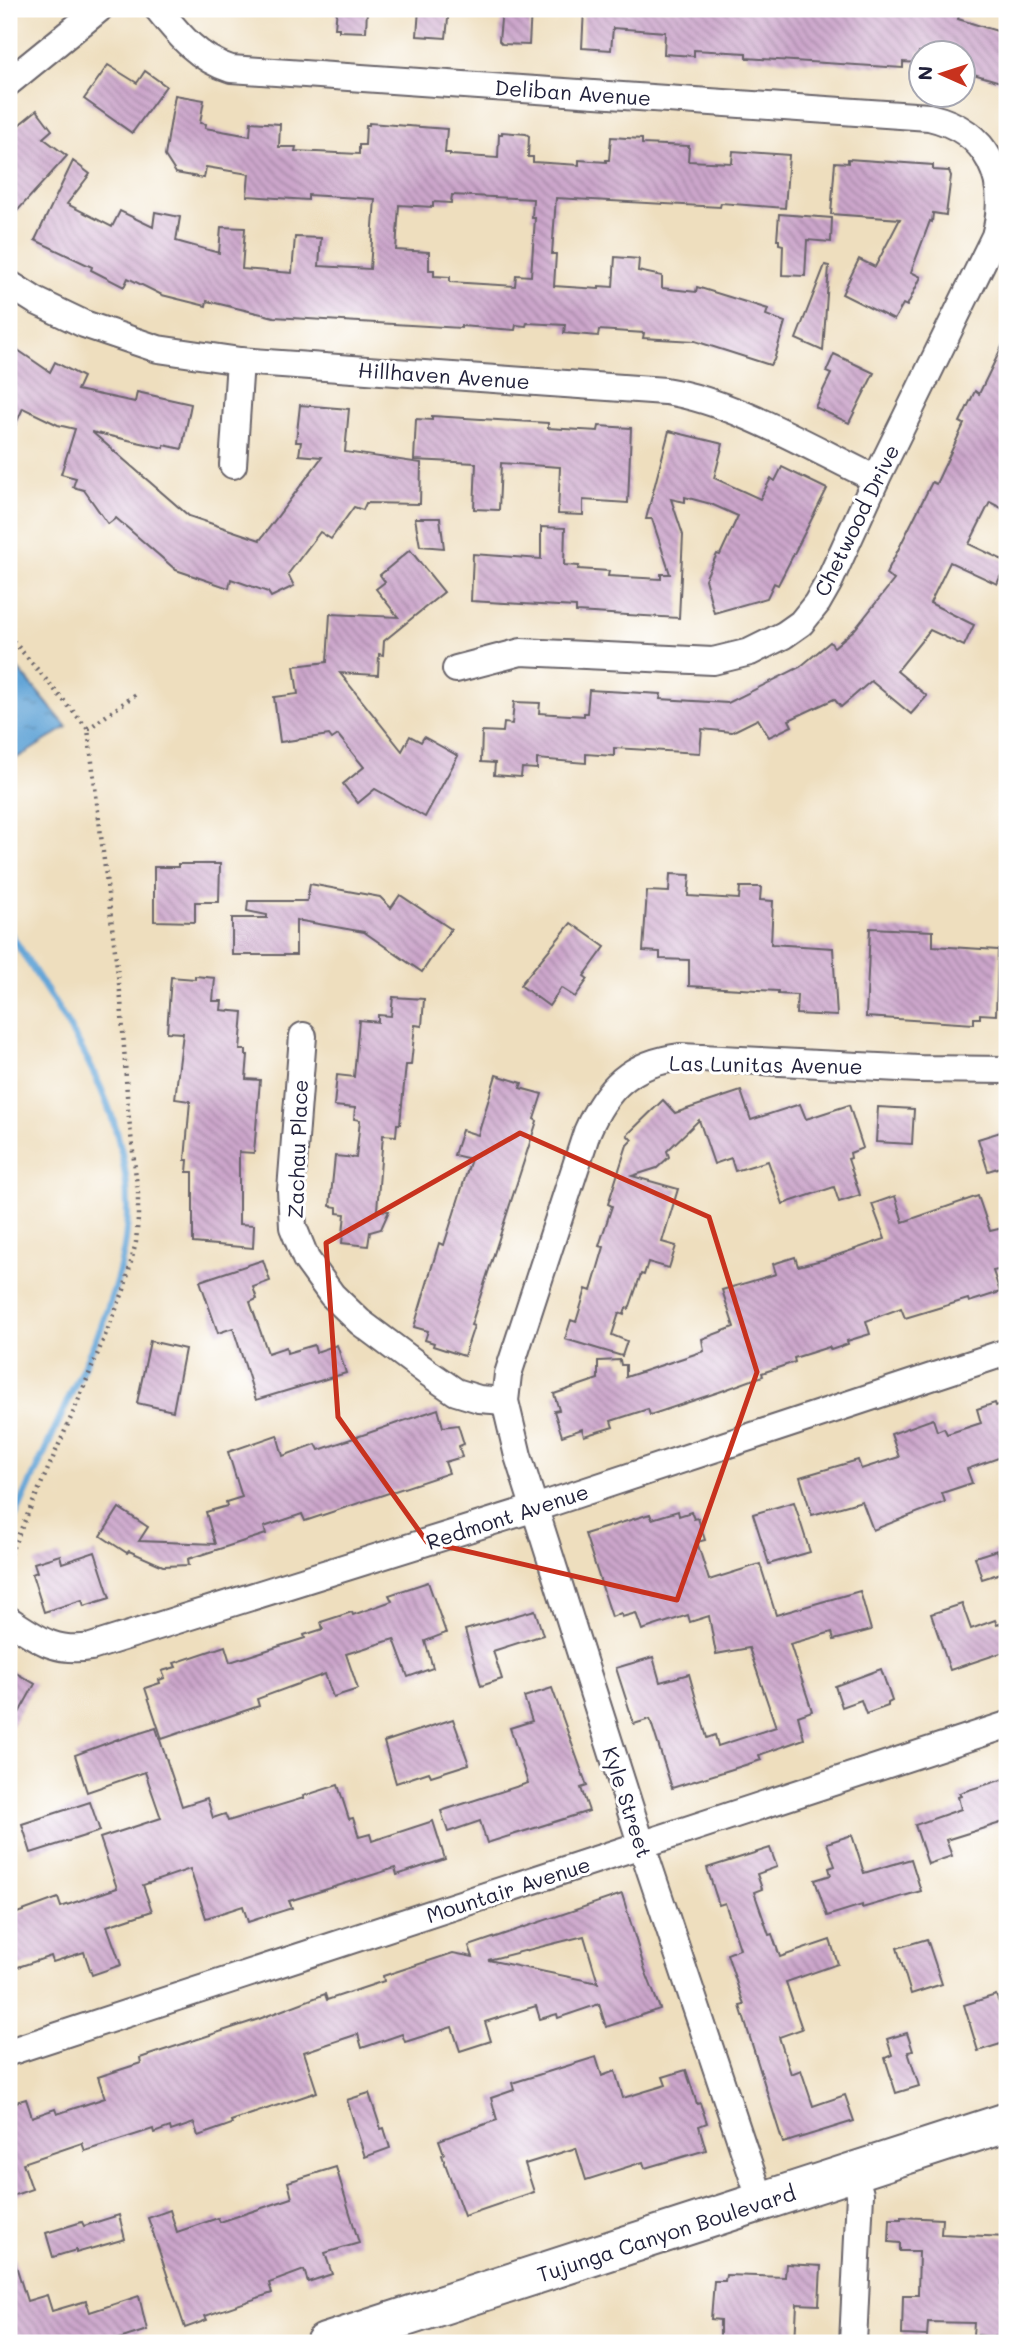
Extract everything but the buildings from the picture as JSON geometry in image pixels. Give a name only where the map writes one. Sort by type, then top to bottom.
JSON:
[{"type":"street","points":[[9,82],[99,9]]},
{"type":"street","name":"Deliban Avenue","points":[[158,9],[182,38],[197,51],[213,63],[231,69],[929,117],[962,129],[984,150],[993,165]]},
{"type":"street","name":"Chetwood Drive","points":[[456,669],[522,652],[701,661],[732,658],[784,635],[801,623],[829,582],[876,479],[995,236],[1001,199],[993,165]]},
{"type":"street","name":"Hillhaven Avenue","points":[[9,284],[36,301],[85,324],[158,349],[240,360],[683,394],[732,410],[876,479]]},
{"type":"street","points":[[233,465],[240,360]]},
{"type":"street","name":"Zachau Place","points":[[303,1036],[291,1190],[293,1227],[306,1259],[332,1295],[360,1322],[456,1392],[480,1399],[505,1401]]},
{"type":"street","name":"Las Lunitas Avenue","points":[[505,1401],[508,1374],[587,1132],[596,1111],[609,1093],[636,1070],[665,1059],[681,1057],[919,1069],[1007,1070]]},
{"type":"street","name":"Redmont Avenue","points":[[9,1620],[51,1646],[63,1649],[91,1647],[536,1508],[1007,1352]]},
{"type":"street","name":"Kyle Street","points":[[505,1401],[518,1456],[642,1846],[761,2201]]},
{"type":"street","name":"Mountair Avenue","points":[[9,2052],[1007,1725]]},
{"type":"street","name":"Tujunga Canyon Boulevard","points":[[325,2343],[1007,2122]]},
{"type":"street","points":[[853,2343],[860,2194],[854,2173]]},
{"type":"path","points":[[9,636],[88,729],[122,1011],[128,1110],[138,1194],[136,1242],[124,1290],[74,1413],[9,1556]]},
{"type":"path","points":[[88,729],[139,692]]},
{"type":"highlighted area","points":[[520,1133],[709,1217],[757,1372],[677,1600],[427,1542],[338,1417],[326,1243]]},
{"type":"water","points":[[9,658],[67,727],[9,762]]},
{"type":"waterway","points":[[9,931],[73,1034],[108,1105],[120,1143],[126,1182],[127,1224],[121,1264],[101,1328],[9,1530]]}]
